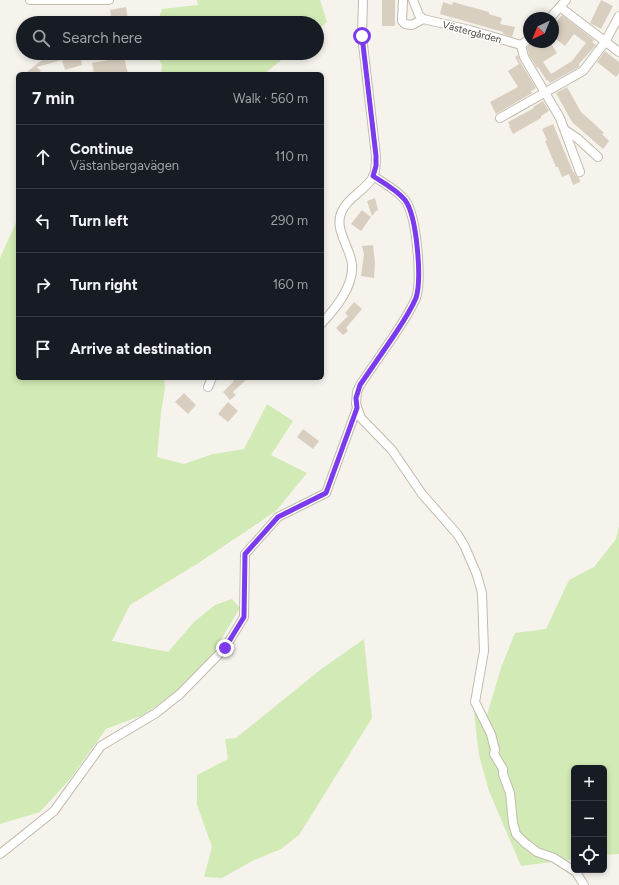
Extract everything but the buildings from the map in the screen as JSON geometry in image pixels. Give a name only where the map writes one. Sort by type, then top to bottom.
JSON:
[{"type":"street","points":[[30,0],[109,0]]},
{"type":"street","points":[[324,321],[339,304],[351,274],[352,265],[350,255],[339,224],[341,212],[346,204],[373,176],[376,166],[362,36],[363,0]]},
{"type":"street","name":"Västergården","points":[[403,0],[403,23],[412,25],[423,19],[521,45]]},
{"type":"street","points":[[412,0],[419,15],[423,19]]},
{"type":"street","points":[[555,12],[566,0]]},
{"type":"street","points":[[560,7],[619,52]]},
{"type":"street","points":[[500,118],[583,71],[605,42],[619,16]]},
{"type":"street","points":[[521,45],[524,57],[565,130],[580,172]]},
{"type":"street","points":[[565,130],[577,138],[598,157]]},
{"type":"street","points":[[373,176],[405,200],[410,209],[415,232],[418,290],[408,314],[360,385],[356,398],[357,408],[361,418],[392,450],[422,494],[462,541],[477,575],[482,593],[484,651],[475,702],[491,734],[495,750],[494,754],[503,770],[510,793],[512,823],[516,834],[525,843],[538,852],[554,858],[576,872],[584,885]]},
{"type":"street","points":[[208,387],[211,380]]},
{"type":"street","points":[[0,854],[54,811],[101,746],[156,713],[180,694],[225,648],[244,617],[245,554],[278,517],[326,493],[357,408]]},
{"type":"green space","points":[[197,0],[320,0],[327,22],[324,25],[324,16],[160,16],[162,9],[198,5]]},
{"type":"green space","points":[[159,60],[281,60],[266,72],[161,72],[162,64]]},
{"type":"green space","points":[[16,222],[16,380],[164,380],[165,388],[157,457],[184,464],[213,454],[244,449],[267,404],[293,421],[271,455],[307,473],[276,511],[200,562],[130,605],[112,641],[168,652],[195,621],[215,605],[232,599],[240,608],[208,661],[185,686],[143,715],[106,729],[70,779],[40,812],[0,824],[0,258]]},
{"type":"green space","points":[[619,526],[619,854],[607,855],[607,765],[571,765],[571,859],[521,866],[489,791],[479,755],[474,713],[487,715],[501,668],[515,633],[546,629],[569,580],[594,567],[616,539]]},
{"type":"green space","points":[[364,639],[372,718],[299,835],[281,849],[252,861],[222,878],[204,877],[212,847],[197,805],[197,775],[228,759],[225,739],[236,738],[320,670]]},
{"type":"route","points":[[225,648],[244,617],[245,554],[278,517],[326,493],[357,408],[356,398],[360,385],[408,314],[416,298],[418,290],[415,232],[410,209],[405,200],[373,176],[376,166],[376,156],[362,36]]}]
